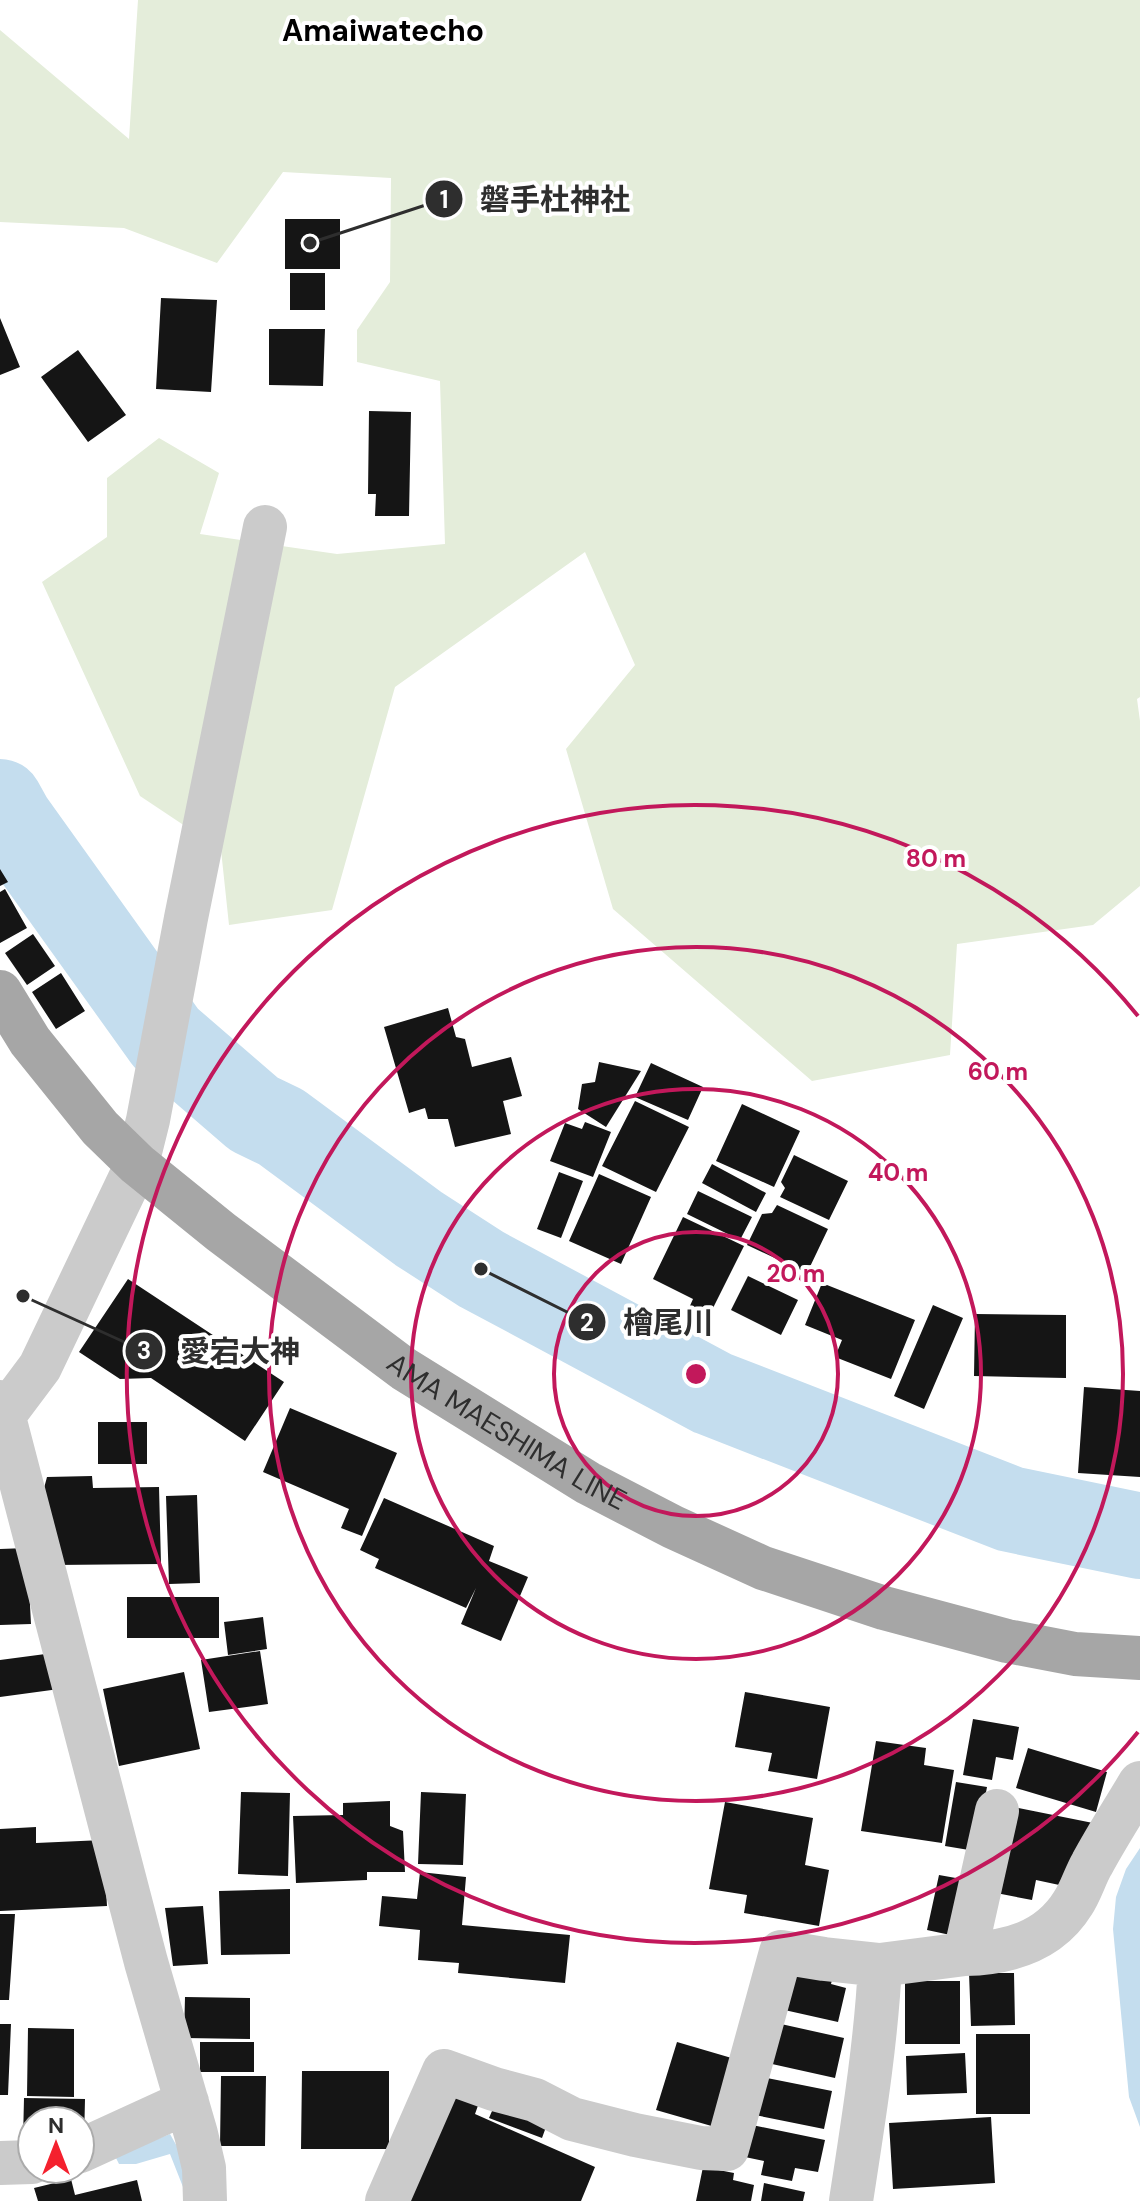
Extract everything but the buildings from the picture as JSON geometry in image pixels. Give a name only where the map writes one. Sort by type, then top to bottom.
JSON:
[{"type":"main road","name":"AMA MAESHIMA LINE","points":[[0,992],[40,1053],[100,1128],[137,1164],[221,1232],[404,1369],[588,1483],[673,1527],[763,1568],[884,1608],[1007,1641],[1075,1654],[1140,1658]]},
{"type":"street","points":[[205,2201],[204,2168],[187,2102],[142,1948],[1,1411],[40,1367],[137,1164],[265,527]]},
{"type":"street","points":[[387,2201],[444,2071],[535,2100],[572,2119],[648,2138],[701,2148],[727,2149],[781,1952],[880,1965],[965,1954],[993,1954],[1018,1947],[1040,1936],[1060,1920],[1074,1902],[1091,1865],[1140,1783]]},
{"type":"street","points":[[965,1954],[997,1811]]},
{"type":"street","points":[[851,2201],[878,2009],[880,1965]]},
{"type":"street","points":[[96,2144],[187,2102]]},
{"type":"green space","points":[[138,0],[1140,0],[1140,697],[1137,699],[1140,721],[1140,886],[1093,925],[957,944],[950,1055],[812,1081],[613,909],[566,749],[635,665],[585,552],[395,687],[332,910],[229,925],[221,850],[140,796],[42,582],[107,537],[107,478],[159,438],[219,473],[200,534],[337,554],[445,544],[440,381],[357,362],[357,330],[390,282],[391,178],[283,172],[217,263],[124,228],[0,222],[0,30],[129,139]]},
{"type":"water","points":[[1140,1848],[1140,2127],[1129,2097],[1113,1929],[1116,1897],[1126,1869]]},
{"type":"water","points":[[170,2134],[184,2159],[183,2187],[170,2154],[136,2164],[119,2164],[115,2156]]},
{"type":"waterway","points":[[0,802],[166,1038],[254,1114],[281,1127],[419,1229],[481,1269],[712,1393],[1010,1509],[1140,1536]]},
{"type":"place","name":"磐手杜神社","points":[[310,243]]},
{"type":"place","name":"檜尾川","points":[[481,1269]]},
{"type":"place","name":"愛宕大神","points":[[23,1296]]},
{"type":"district","name":"Amaiwatecho","points":[[383,30]]}]
